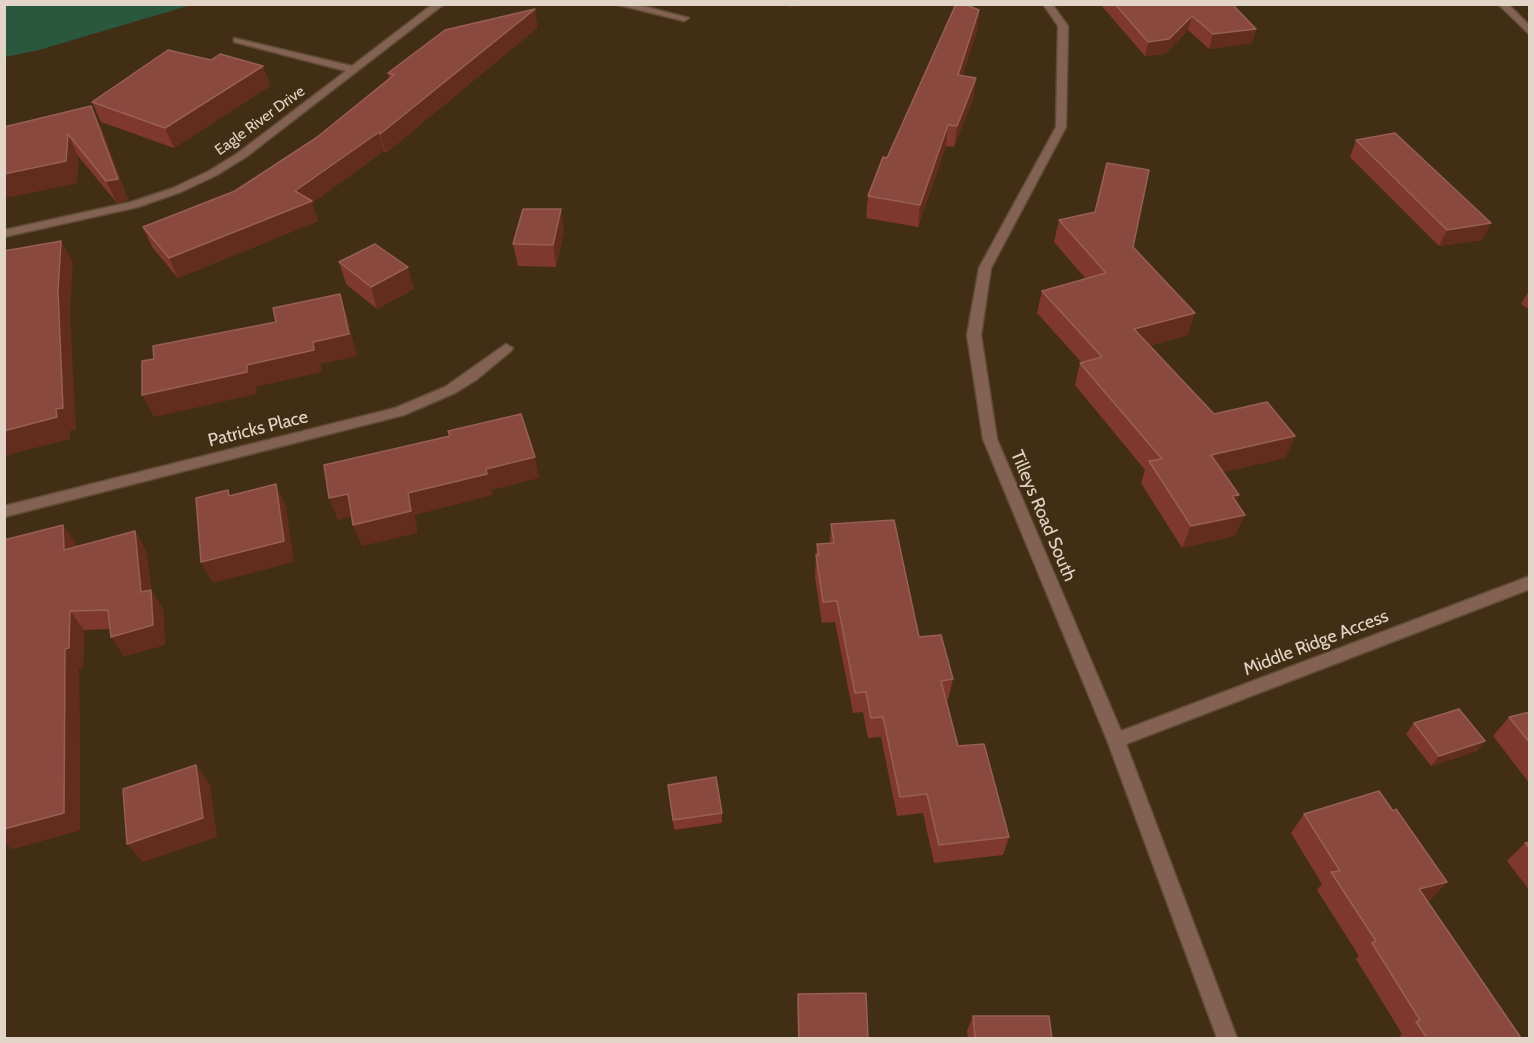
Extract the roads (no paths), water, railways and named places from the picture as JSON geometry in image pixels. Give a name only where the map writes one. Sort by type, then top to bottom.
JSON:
[{"type":"street","name":"Eagle River Drive","points":[[4,234],[112,212],[195,182],[242,155],[440,4]]},
{"type":"street","points":[[619,4],[684,18]]},
{"type":"street","name":"Tilleys Road South","points":[[1047,4],[1063,26],[1061,127],[985,268],[974,335],[990,439],[1116,740],[1227,1038]]},
{"type":"street","points":[[1502,4],[1530,32]]},
{"type":"street","points":[[237,40],[354,70]]},
{"type":"street","name":"Patricks Place","points":[[4,512],[399,412],[450,390],[471,377],[506,348]]},
{"type":"street","name":"Middle Ridge Access","points":[[1116,740],[1530,582]]}]
